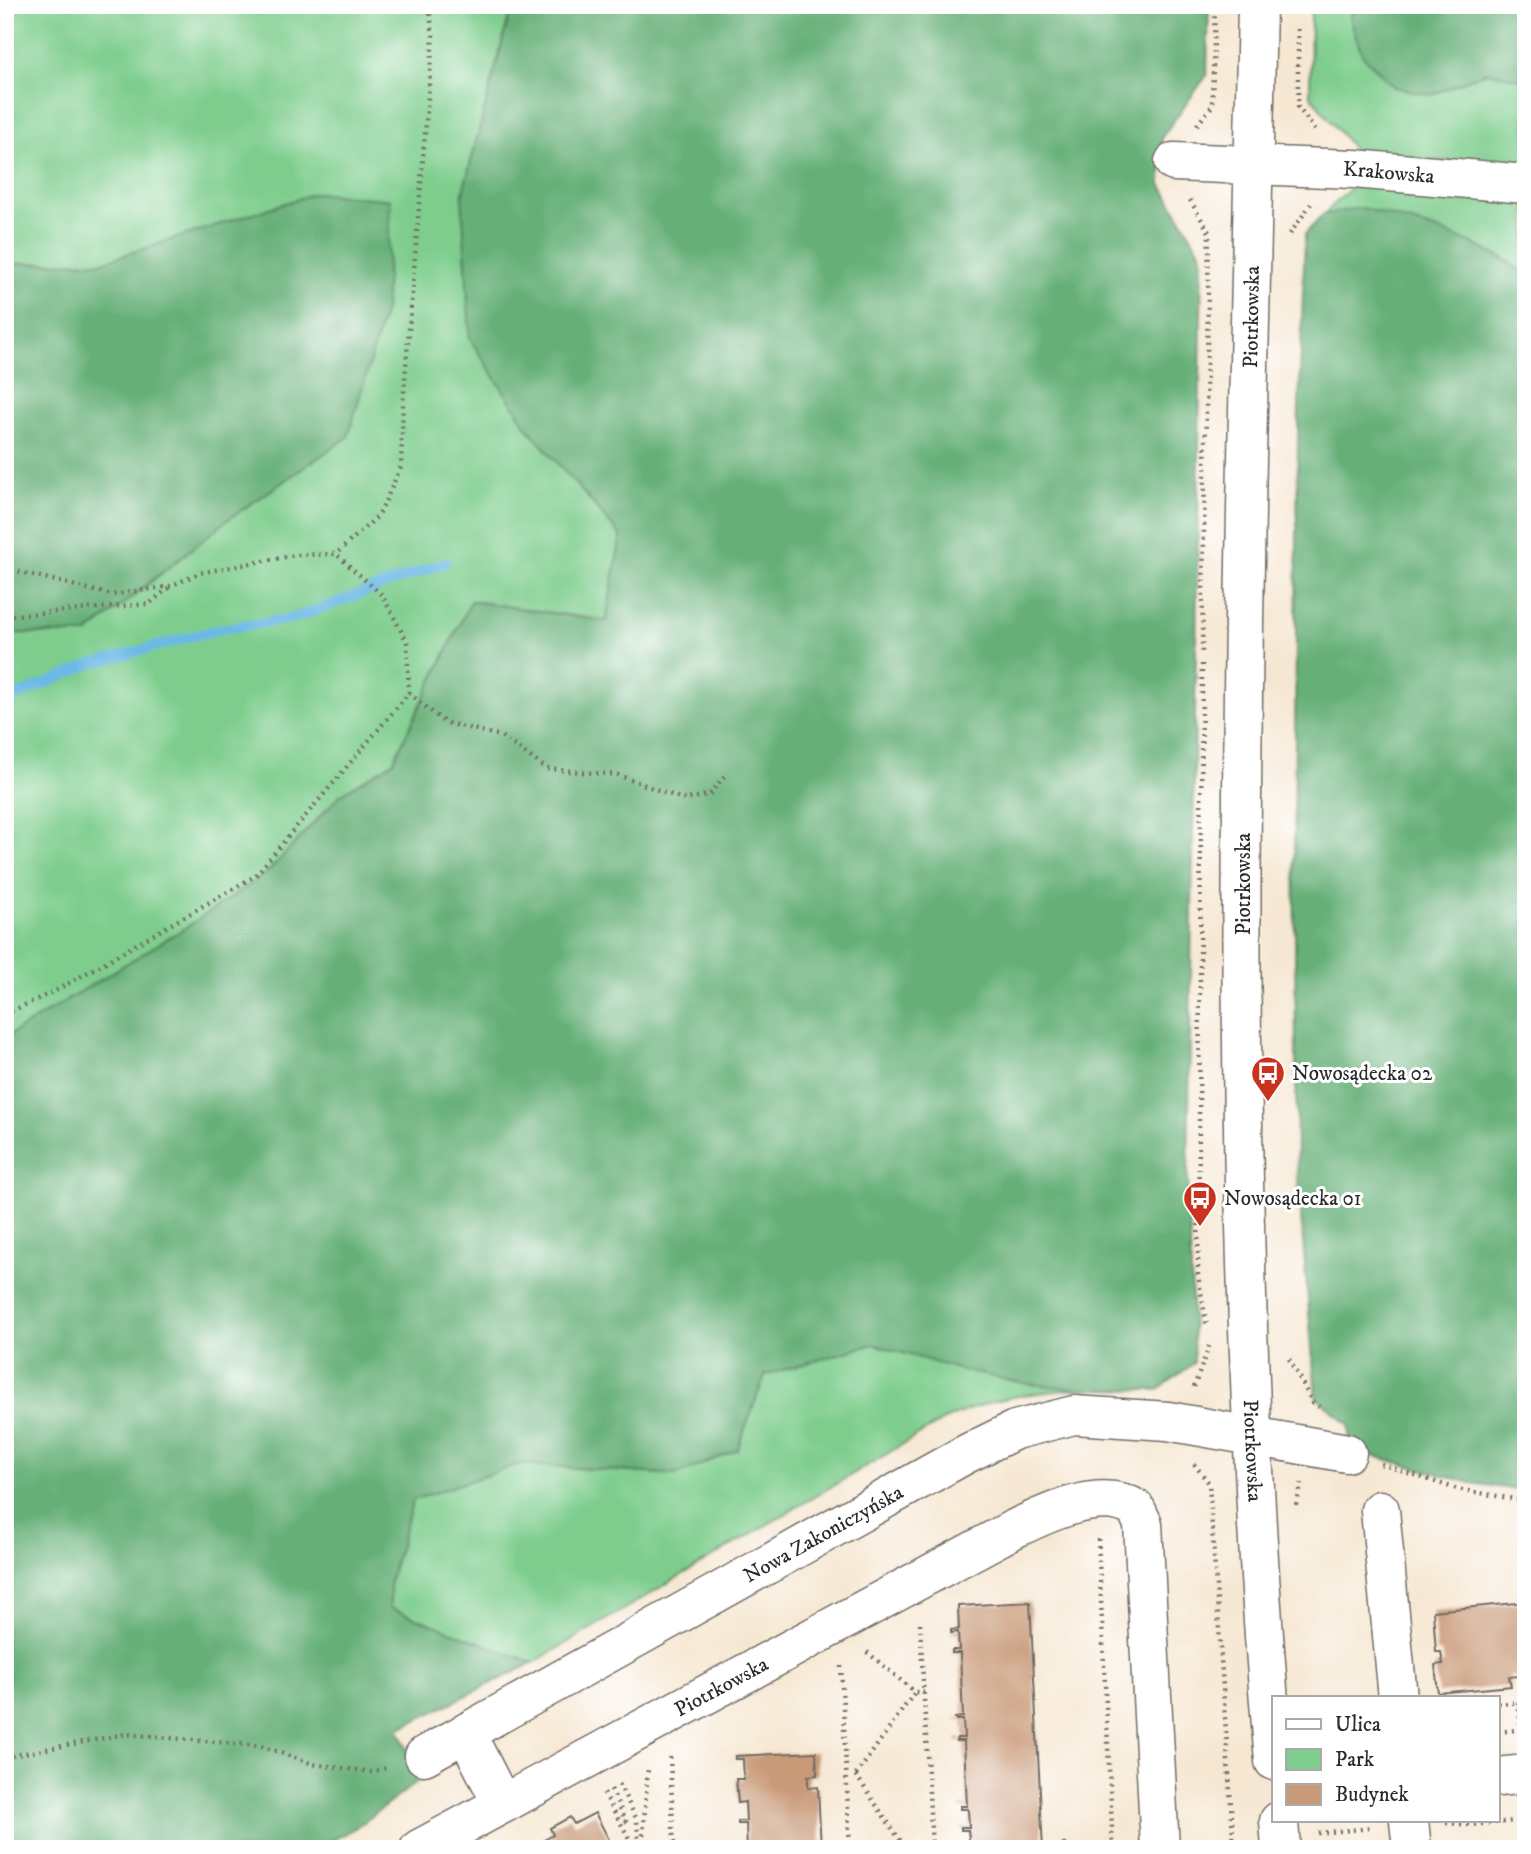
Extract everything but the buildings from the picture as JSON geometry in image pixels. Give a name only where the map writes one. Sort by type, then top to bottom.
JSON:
[{"type":"street","name":"Piotrkowska","points":[[1257,5],[1243,746],[1242,1169],[1250,1435],[1272,1734]]},
{"type":"street","name":"Krakowska","points":[[1182,149],[1254,164],[1354,169],[1526,184]]},
{"type":"street","name":"Nowa Zakoniczyńska","points":[[425,1756],[467,1735],[966,1454],[1015,1430],[1074,1415],[1110,1415],[1250,1435]]},
{"type":"street","points":[[1250,1435],[1348,1453]]},
{"type":"street","name":"Piotrkowska","points":[[419,1849],[1031,1521],[1066,1508],[1115,1501],[1136,1509],[1143,1524],[1160,1849]]},
{"type":"street","points":[[1380,1510],[1398,1696]]},
{"type":"street","points":[[467,1735],[502,1804]]},
{"type":"street","points":[[1500,1777],[1526,1774]]},
{"type":"street","points":[[1279,1822],[1282,1849]]},
{"type":"street","points":[[1409,1822],[1412,1849]]},
{"type":"path","points":[[5,616],[149,604],[171,586],[199,573],[296,555],[336,554],[379,515],[401,467],[403,403],[433,48],[429,5]]},
{"type":"path","points":[[1182,149],[1212,106],[1215,5]]},
{"type":"path","points":[[1298,18],[1298,107],[1321,138]]},
{"type":"path","points":[[1189,198],[1209,232]]},
{"type":"path","points":[[1290,248],[1290,235],[1312,201]]},
{"type":"path","points":[[5,1014],[57,990],[255,876],[409,693],[407,642],[382,595],[336,554]]},
{"type":"path","points":[[5,568],[112,595],[171,586]]},
{"type":"path","points":[[409,693],[444,722],[501,736],[547,769],[618,775],[685,800],[710,794],[725,775]]},
{"type":"path","points":[[1286,1353],[1313,1403]]},
{"type":"path","points":[[1348,1453],[1457,1489],[1526,1501]]},
{"type":"path","points":[[1189,1458],[1209,1483],[1234,1849]]},
{"type":"path","points":[[1293,1515],[1304,1476]]},
{"type":"path","points":[[1096,1502],[1113,1849]]},
{"type":"path","points":[[918,1580],[932,1849]]},
{"type":"path","points":[[839,1623],[850,1849]]},
{"type":"path","points":[[874,1657],[915,1692],[924,1692]]},
{"type":"path","points":[[856,1775],[915,1692]]},
{"type":"path","points":[[1500,1732],[1523,1729],[1518,1702]]},
{"type":"path","points":[[1500,1704],[1526,1702]]},
{"type":"path","points":[[5,1757],[125,1734],[261,1746],[313,1764],[372,1772],[425,1756]]},
{"type":"path","points":[[669,1754],[674,1849]]},
{"type":"path","points":[[639,1849],[650,1759]]},
{"type":"path","points":[[846,1775],[856,1775]]},
{"type":"path","points":[[856,1775],[906,1849]]},
{"type":"path","points":[[615,1777],[637,1820],[639,1849]]},
{"type":"path","points":[[607,1781],[626,1821],[621,1823]]},
{"type":"path","points":[[625,1830],[639,1849]]},
{"type":"green space","points":[[5,5],[512,5],[462,196],[529,430],[621,536],[606,621],[471,601],[393,762],[340,795],[267,873],[193,923],[5,1038],[5,633],[87,634],[226,521],[348,437],[391,200],[316,193],[103,262],[5,264]]},
{"type":"green space","points":[[512,5],[1209,5],[1207,75],[1162,137],[1161,184],[1202,255],[1188,1177],[1194,1363],[1158,1390],[1080,1389],[1028,1384],[964,1371],[873,1344],[765,1375],[737,1450],[676,1475],[519,1464],[413,1500],[390,1579],[390,1608],[533,1663],[398,1729],[422,1778],[359,1826],[317,1849],[5,1849],[5,1038],[193,923],[267,873],[340,795],[393,762],[471,601],[606,621],[621,536],[529,430],[470,339],[462,196]]},
{"type":"green space","points":[[1311,5],[1357,5],[1350,17],[1431,95],[1486,72],[1520,79],[1526,89],[1526,168],[1357,154],[1310,95]]},
{"type":"green space","points":[[1357,5],[1526,5],[1526,89],[1520,79],[1486,72],[1431,95],[1394,87],[1362,55],[1350,17]]},
{"type":"green space","points":[[1355,184],[1526,198],[1526,275],[1502,257],[1363,208],[1324,214]]},
{"type":"green space","points":[[316,193],[391,200],[385,310],[348,437],[226,521],[86,634],[5,633],[5,264],[103,262]]},
{"type":"green space","points":[[1363,208],[1427,226],[1468,242],[1526,275],[1526,1491],[1471,1483],[1349,1449],[1349,1425],[1316,1397],[1297,1169],[1294,832],[1298,434],[1305,234],[1324,214]]},
{"type":"green space","points":[[874,1344],[976,1371],[1027,1382],[1080,1389],[1011,1397],[944,1420],[533,1663],[390,1608],[390,1579],[413,1500],[519,1464],[676,1475],[737,1450],[765,1375]]},
{"type":"waterway","points":[[5,701],[91,664],[216,630],[295,618],[446,562]]},
{"type":"place","name":"Nowosądecka 02","points":[[1268,1103]]},
{"type":"place","name":"Nowosądecka 01","points":[[1200,1228]]}]
